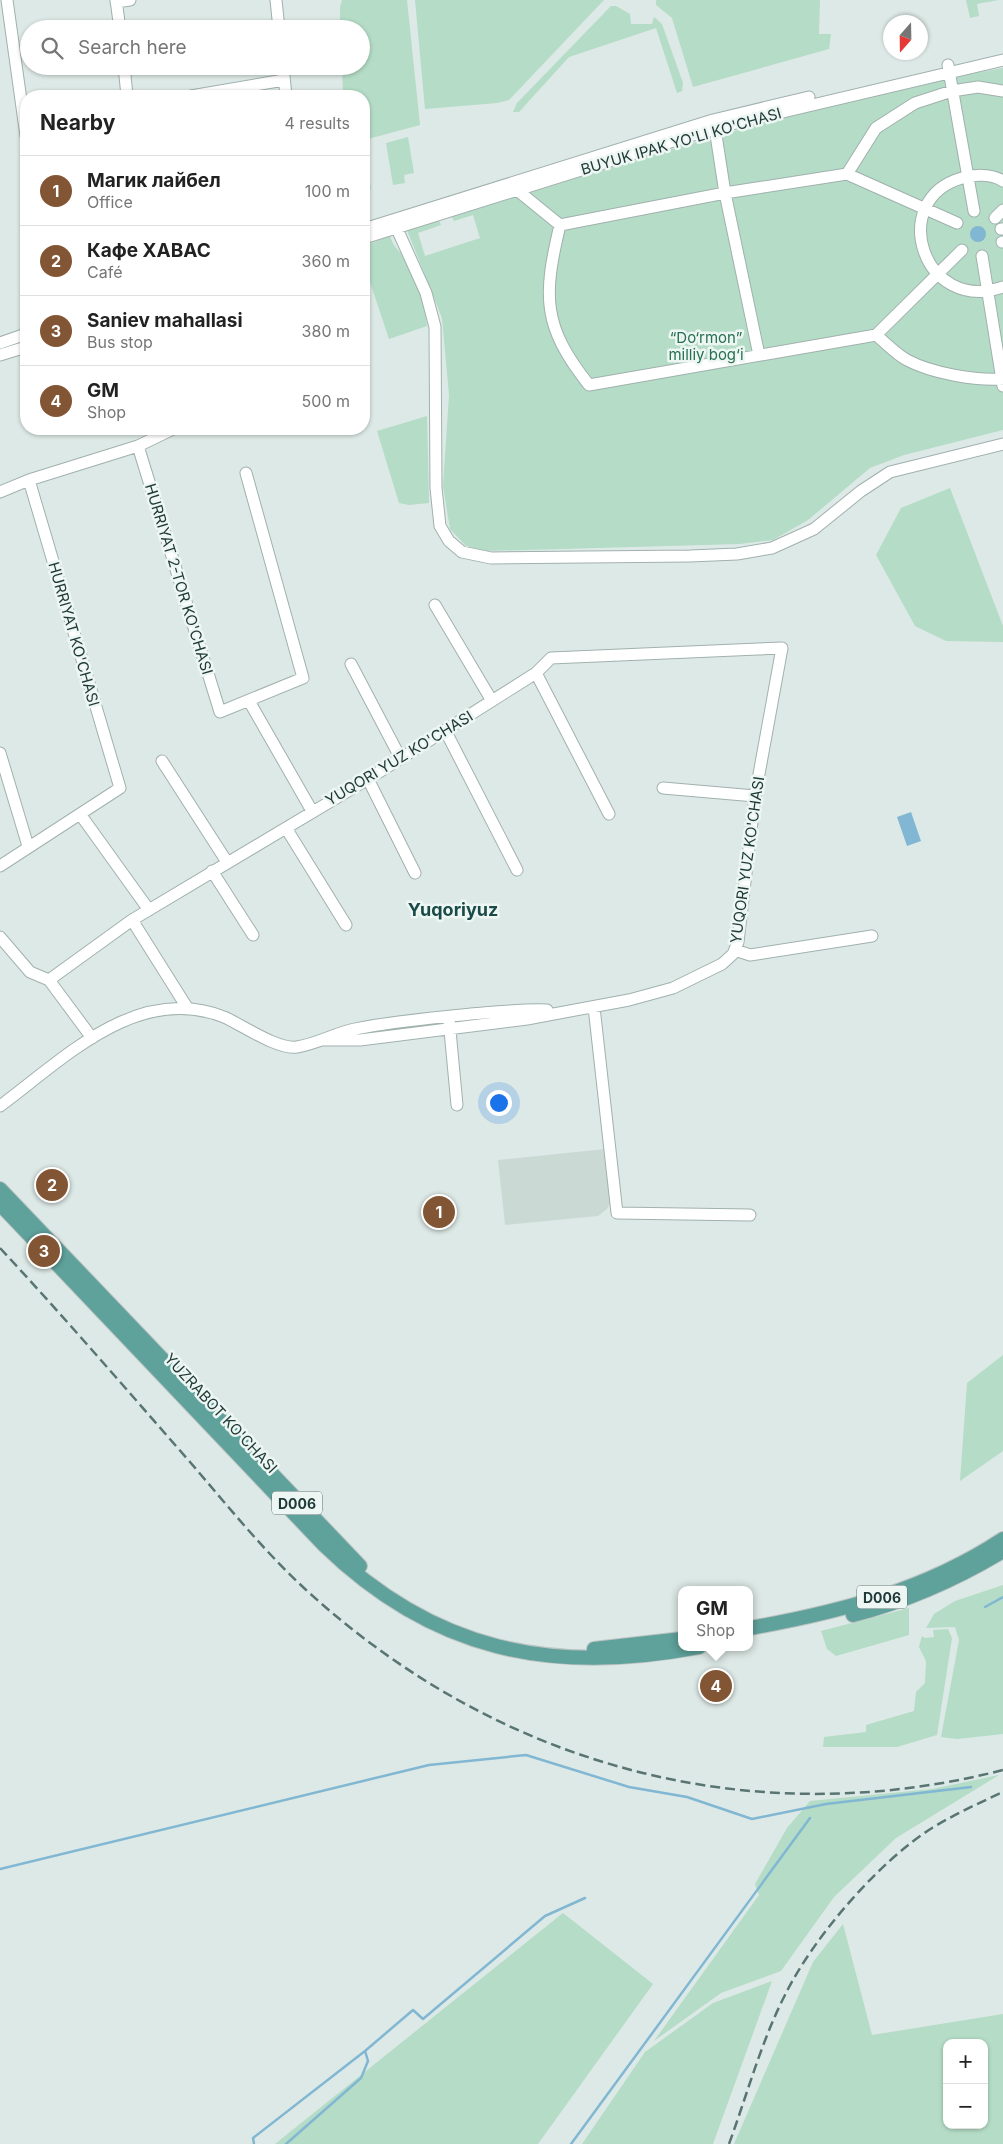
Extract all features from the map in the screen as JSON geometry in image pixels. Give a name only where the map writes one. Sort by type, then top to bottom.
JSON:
[{"type":"main road","name":"YUZRABOT KO'CHASI","points":[[0,1189],[43,1242],[324,1545],[359,1578],[401,1607],[431,1623],[478,1642],[541,1655],[621,1657],[678,1650]]},
{"type":"main road","name":"YUZRABOT KO'CHASI","points":[[0,1204],[43,1242],[339,1546],[368,1573],[403,1598],[465,1628],[493,1637],[539,1646],[608,1648],[678,1640]]},
{"type":"main road","name":"D006","points":[[753,1627],[838,1610],[903,1590],[940,1575],[1003,1539]]},
{"type":"main road","name":"D006","points":[[753,1637],[835,1620],[898,1602],[952,1580],[1003,1551]]},
{"type":"street","points":[[7,0],[20,93]]},
{"type":"street","points":[[119,20],[116,1],[130,0]]},
{"type":"street","points":[[276,0],[278,20]]},
{"type":"street","name":"BUYUK IPAK YO'LI KO'CHASI","points":[[370,235],[395,224],[714,124],[1003,53]]},
{"type":"street","name":"BUYUK IPAK YO'LI KO'CHASI","points":[[948,68],[1003,60]]},
{"type":"street","points":[[948,68],[974,211]]},
{"type":"street","points":[[125,75],[126,90]]},
{"type":"street","points":[[284,75],[285,90]]},
{"type":"street","points":[[226,90],[284,80]]},
{"type":"street","points":[[847,174],[876,128],[915,103],[952,91],[978,87],[1003,91]]},
{"type":"street","points":[[714,124],[725,193],[759,355]]},
{"type":"street","points":[[560,225],[725,193],[847,174],[957,223]]},
{"type":"street","points":[[1003,181],[977,175],[955,180],[936,192],[925,209],[919,234],[924,256],[937,275],[957,288],[988,292],[1003,286]]},
{"type":"street","points":[[515,186],[560,225]]},
{"type":"street","points":[[395,224],[426,293],[435,327],[436,488],[440,526],[449,541],[467,554],[491,558],[690,556],[737,554],[772,548],[794,540],[814,529],[861,491],[890,472],[1003,444]]},
{"type":"street","name":"BUYUK IPAK YO'LI KO'CHASI","points":[[370,228],[395,224]]},
{"type":"street","points":[[560,225],[548,286],[549,311],[559,338],[574,366],[589,385],[876,335],[962,250]]},
{"type":"street","points":[[876,335],[907,360],[940,371],[1003,382],[982,256]]},
{"type":"street","points":[[0,343],[20,336]]},
{"type":"street","points":[[0,355],[20,349]]},
{"type":"street","points":[[0,492],[29,480],[138,446],[161,435]]},
{"type":"street","name":"HURRIYAT 2-TOR KO'CHASI","points":[[138,446],[220,712],[249,701]]},
{"type":"street","points":[[246,473],[303,678],[249,701],[312,811]]},
{"type":"street","name":"HURRIYAT KO'CHASI","points":[[29,480],[120,788],[80,814]]},
{"type":"street","points":[[435,604],[492,701]]},
{"type":"street","name":"YUQORI YUZ KO'CHASI","points":[[49,980],[132,920],[401,759],[536,673],[552,657],[782,648],[755,796],[738,942],[735,950],[722,964],[673,988],[594,1007],[565,1010],[527,1019],[360,1040],[322,1040]]},
{"type":"street","points":[[351,664],[401,759]]},
{"type":"street","points":[[536,673],[609,814]]},
{"type":"street","points":[[445,730],[517,870]]},
{"type":"street","points":[[0,753],[28,846]]},
{"type":"street","points":[[162,761],[227,862]]},
{"type":"street","points":[[368,779],[415,873]]},
{"type":"street","points":[[663,788],[755,796]]},
{"type":"street","points":[[0,866],[28,846],[80,814],[148,910]]},
{"type":"street","points":[[286,828],[346,925]]},
{"type":"street","points":[[212,871],[253,935]]},
{"type":"street","points":[[132,920],[188,1008]]},
{"type":"street","points":[[735,950],[750,955],[872,936]]},
{"type":"street","points":[[0,937],[30,972],[49,980],[92,1038]]},
{"type":"street","points":[[594,1007],[617,1213],[750,1215]]},
{"type":"street","name":"YUQORI YUZ KO'CHASI","points":[[0,1106],[92,1038],[127,1018],[166,1008],[188,1008],[213,1013],[274,1042],[294,1048],[353,1029],[448,1016],[532,1009],[565,1010]]},
{"type":"street","points":[[448,1016],[457,1105]]},
{"type":"shaded area","points":[[605,1149],[611,1201],[607,1209],[598,1216],[505,1225],[498,1160]]},
{"type":"green space","points":[[342,0],[407,0],[420,125],[370,138],[370,90],[343,90],[342,75],[370,75],[370,20],[340,20]]},
{"type":"green space","points":[[415,0],[604,0],[509,100],[497,103],[425,109]]},
{"type":"green space","points":[[656,0],[820,0],[819,34],[831,34],[829,49],[693,87],[672,18],[656,5]]},
{"type":"green space","points":[[966,0],[999,0],[977,4],[979,16],[970,18]]},
{"type":"green space","points":[[611,6],[616,6],[630,14],[631,24],[652,24],[654,17],[662,24],[683,83],[682,91],[677,93],[656,28],[569,57],[519,112],[513,112],[517,103]]},
{"type":"green space","name":"“Do‘rmon” milliy bog‘i","points":[[1003,68],[1003,430],[904,455],[870,468],[808,520],[773,540],[740,544],[486,551],[466,546],[450,529],[443,486],[449,395],[442,318],[407,230],[439,220],[441,225],[418,233],[425,256],[480,238],[473,215],[454,221],[452,217],[657,154],[794,115],[863,97]]},
{"type":"green space","points":[[408,137],[414,173],[404,175],[405,183],[393,185],[386,143]]},
{"type":"green space","points":[[390,236],[394,245],[410,264],[423,303],[427,326],[389,339],[370,282],[370,244]]},
{"type":"green space","points":[[427,416],[429,503],[409,505],[399,503],[377,431]]},
{"type":"green space","points":[[950,488],[1003,626],[1003,642],[946,641],[915,626],[876,555],[901,508]]},
{"type":"green space","points":[[1003,1355],[1003,1451],[960,1481],[967,1383]]},
{"type":"green space","points":[[1003,1585],[1003,1734],[957,1739],[941,1737],[959,1640],[955,1627],[926,1628],[934,1614],[955,1601]]},
{"type":"green space","points":[[909,1608],[909,1635],[836,1656],[827,1649],[821,1631]]},
{"type":"green space","points":[[948,1629],[952,1638],[937,1735],[897,1747],[823,1747],[824,1737],[866,1732],[866,1725],[914,1711],[916,1692],[925,1683],[926,1661],[919,1647],[922,1636],[925,1638],[934,1637],[933,1630]]},
{"type":"green space","points":[[999,1775],[896,1838],[834,1897],[781,1971],[721,1993],[654,2041],[759,1895],[755,1884],[787,1828],[810,1801],[932,1789]]},
{"type":"green space","points":[[563,1913],[653,1984],[538,2144],[275,2144]]},
{"type":"green space","points":[[843,1924],[872,2035],[1003,2014],[1003,2144],[734,2144],[813,1962]]},
{"type":"green space","points":[[772,1981],[713,2144],[582,2144],[645,2052],[713,2003]]},
{"type":"water","points":[[978,226],[984,228],[986,234],[984,240],[978,242],[972,240],[970,234],[972,228]]},
{"type":"water","points":[[911,812],[921,841],[907,846],[897,817]]},
{"type":"waterway","points":[[985,1607],[1003,1597]]},
{"type":"waterway","points":[[0,1869],[429,1765],[526,1755],[629,1787],[687,1797],[752,1819],[826,1804],[971,1787]]},
{"type":"waterway","points":[[571,2144],[810,1818]]},
{"type":"waterway","points":[[254,2144],[253,2138],[365,2051],[413,2010],[423,2019],[545,1916],[585,1898]]},
{"type":"waterway","points":[[286,2144],[361,2078],[368,2061],[365,2051]]},
{"type":"railway","points":[[0,1248],[96,1354],[246,1527],[304,1588],[379,1649],[458,1700],[543,1741],[630,1770],[721,1788],[814,1794],[908,1788],[1003,1770]]},
{"type":"railway","points":[[729,2144],[761,2050],[776,2013],[797,1973],[830,1926],[869,1881],[911,1843],[949,1818],[1003,1792]]},
{"type":"place","name":"Кафе ХАВАС","points":[[52,1185]]},
{"type":"place","name":"Магик лайбел","points":[[439,1212]]},
{"type":"place","name":"Saniev mahallasi","points":[[44,1251]]},
{"type":"place","name":"GM","points":[[716,1686]]},
{"type":"district","name":"Yuqoriyuz","points":[[453,909]]}]
